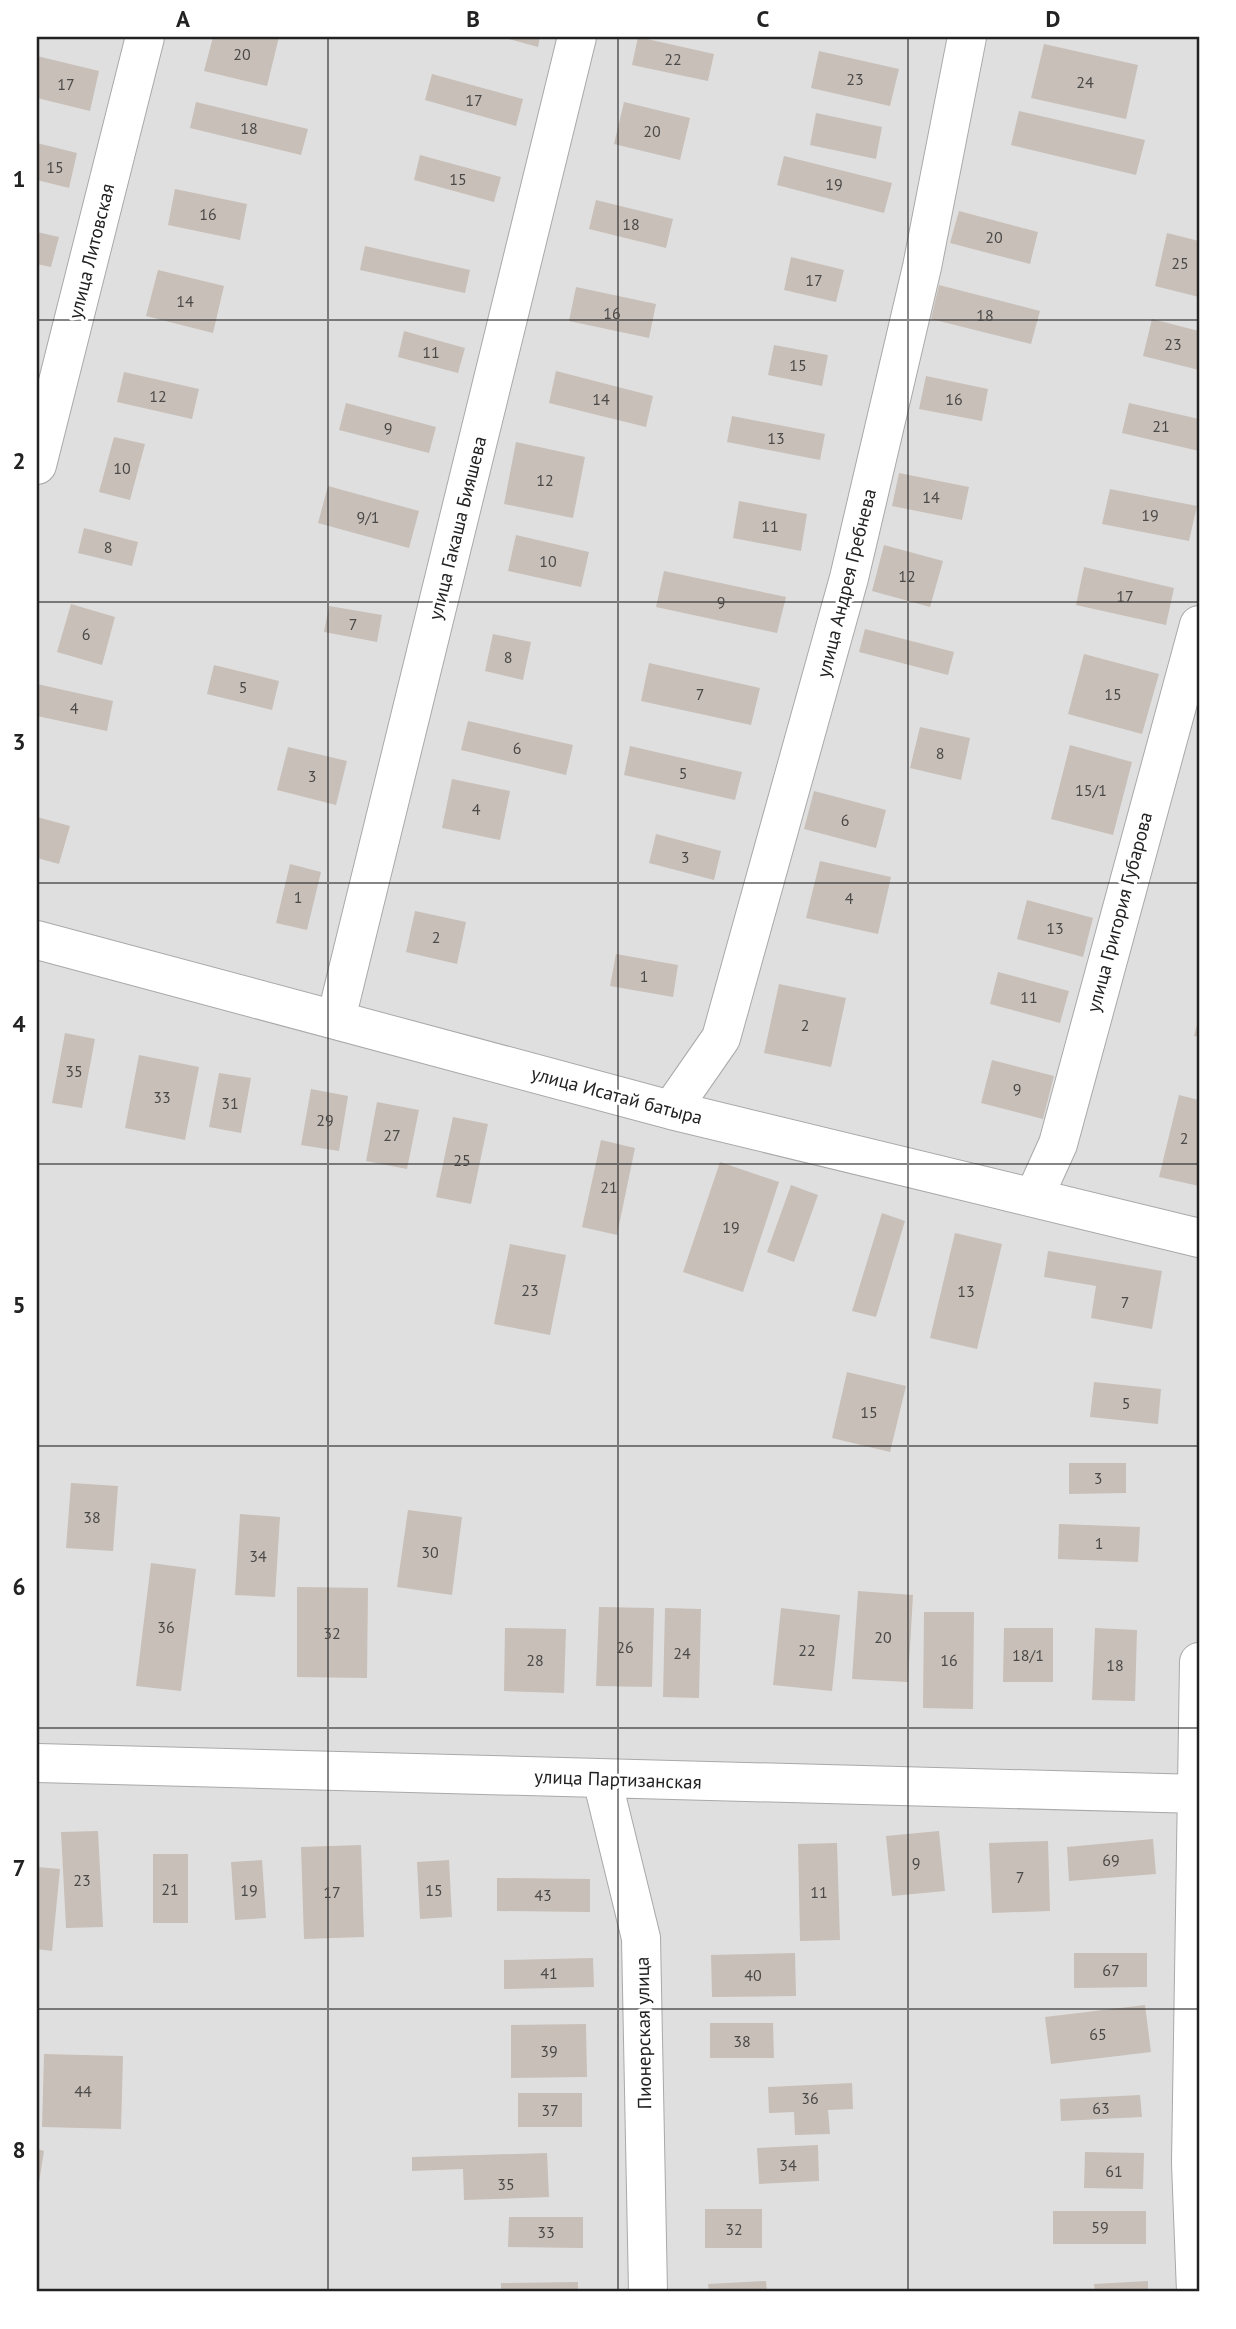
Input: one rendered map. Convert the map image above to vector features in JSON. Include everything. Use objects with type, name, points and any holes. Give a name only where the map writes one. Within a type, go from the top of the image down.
[{"type":"street","name":"улица Литовская","points":[[37,465],[145,37]]},
{"type":"street","name":"улица Гакаша Бияшева","points":[[337,1019],[577,37]]},
{"type":"street","name":"улица Андрея Гребнева","points":[[671,1110],[721,1038],[849,578],[922,267],[967,37]]},
{"type":"street","name":"улица Григория Губарова","points":[[1034,1198],[1058,1144],[1199,625]]},
{"type":"street","name":"улица Исатай батыра","points":[[37,940],[671,1110],[1199,1238]]},
{"type":"street","points":[[1196,2292],[1191,2163],[1199,1662]]},
{"type":"street","name":"улица Партизанская","points":[[37,1763],[602,1779],[1197,1802]]},
{"type":"street","name":"Пионерская улица","points":[[602,1779],[641,1938],[648,2292]]},
{"type":"shaded area","points":[[37,37],[1199,37],[1199,2292],[37,2292]]},
{"type":"building","points":[[213,37],[279,37],[267,86],[204,71]]},
{"type":"building","points":[[502,37],[540,37],[538,47]]},
{"type":"building","points":[[638,37],[714,54],[708,81],[632,65]]},
{"type":"building","points":[[1044,44],[1138,65],[1126,119],[1031,98]]},
{"type":"building","points":[[819,51],[899,69],[890,106],[811,88]]},
{"type":"building","points":[[37,56],[99,71],[90,111],[37,98]]},
{"type":"building","points":[[432,74],[523,99],[516,126],[425,100]]},
{"type":"building","points":[[196,102],[308,129],[301,155],[190,128]]},
{"type":"building","points":[[624,102],[690,118],[680,160],[614,144]]},
{"type":"building","points":[[1019,111],[1145,140],[1136,175],[1011,145]]},
{"type":"building","points":[[816,113],[882,127],[876,159],[810,145]]},
{"type":"building","points":[[37,143],[77,153],[69,188],[37,180]]},
{"type":"building","points":[[420,155],[501,177],[494,202],[414,180]]},
{"type":"building","points":[[784,156],[892,183],[884,213],[777,185]]},
{"type":"building","points":[[175,189],[247,204],[240,240],[168,225]]},
{"type":"building","points":[[596,200],[673,219],[666,248],[589,229]]},
{"type":"building","points":[[959,211],[1038,232],[1030,264],[950,243]]},
{"type":"building","points":[[37,232],[59,237],[51,267],[37,264]]},
{"type":"building","points":[[1167,233],[1199,241],[1199,297],[1155,286]]},
{"type":"building","points":[[365,246],[470,270],[465,293],[360,270]]},
{"type":"building","points":[[791,257],[844,270],[836,302],[784,290]]},
{"type":"building","points":[[158,270],[224,286],[213,333],[146,316]]},
{"type":"building","points":[[939,285],[1040,311],[1031,344],[931,319]]},
{"type":"building","points":[[576,287],[656,304],[649,338],[569,321]]},
{"type":"building","points":[[1152,319],[1199,331],[1199,370],[1143,356]]},
{"type":"building","points":[[404,331],[465,348],[458,373],[398,357]]},
{"type":"building","points":[[774,345],[828,355],[822,386],[768,375]]},
{"type":"building","points":[[556,371],[653,396],[646,427],[549,403]]},
{"type":"building","points":[[124,372],[199,389],[192,419],[117,402]]},
{"type":"building","points":[[926,376],[988,389],[982,421],[919,409]]},
{"type":"building","points":[[346,403],[436,427],[429,453],[339,430]]},
{"type":"building","points":[[1129,403],[1199,419],[1199,451],[1122,433]]},
{"type":"building","points":[[732,416],[825,434],[820,460],[727,442]]},
{"type":"building","points":[[114,437],[145,444],[130,500],[99,492]]},
{"type":"building","points":[[516,442],[585,457],[573,518],[504,504]]},
{"type":"building","points":[[899,473],[969,487],[962,520],[892,506]]},
{"type":"building","points":[[328,486],[419,511],[409,548],[318,523]]},
{"type":"building","points":[[1110,489],[1197,506],[1189,541],[1102,524]]},
{"type":"building","points":[[739,501],[807,514],[801,551],[733,538]]},
{"type":"building","points":[[84,528],[138,542],[132,566],[78,553]]},
{"type":"building","points":[[516,535],[589,552],[581,587],[508,571]]},
{"type":"building","points":[[884,545],[943,561],[930,607],[872,591]]},
{"type":"building","points":[[1084,567],[1174,588],[1166,625],[1076,605]]},
{"type":"building","points":[[664,571],[786,597],[777,633],[656,607]]},
{"type":"building","points":[[71,604],[115,617],[102,665],[57,652]]},
{"type":"building","points":[[329,606],[382,615],[377,642],[324,632]]},
{"type":"building","points":[[865,629],[954,652],[948,675],[859,652]]},
{"type":"building","points":[[493,634],[531,642],[523,680],[485,671]]},
{"type":"building","points":[[1084,654],[1159,674],[1142,734],[1068,714]]},
{"type":"building","points":[[649,663],[760,688],[751,725],[641,701]]},
{"type":"building","points":[[214,665],[279,681],[272,710],[207,694]]},
{"type":"building","points":[[37,684],[113,701],[107,731],[37,716]]},
{"type":"building","points":[[468,721],[573,745],[566,775],[461,750]]},
{"type":"building","points":[[920,727],[970,738],[961,780],[910,768]]},
{"type":"building","points":[[1070,745],[1132,762],[1113,835],[1051,819]]},
{"type":"building","points":[[630,746],[742,772],[735,800],[624,775]]},
{"type":"building","points":[[288,747],[347,761],[336,805],[277,790]]},
{"type":"building","points":[[452,779],[510,791],[500,840],[442,828]]},
{"type":"building","points":[[814,791],[886,810],[876,848],[804,829]]},
{"type":"building","points":[[37,817],[70,826],[59,864],[37,858]]},
{"type":"building","points":[[656,834],[721,851],[714,880],[649,863]]},
{"type":"building","points":[[820,861],[891,877],[878,934],[806,918]]},
{"type":"building","points":[[290,864],[321,872],[307,930],[276,923]]},
{"type":"building","points":[[1027,900],[1093,918],[1083,957],[1017,939]]},
{"type":"building","points":[[415,911],[466,922],[457,964],[406,952]]},
{"type":"building","points":[[616,954],[678,965],[673,997],[610,986]]},
{"type":"building","points":[[998,972],[1069,991],[1060,1023],[990,1004]]},
{"type":"building","points":[[779,984],[846,998],[831,1067],[764,1053]]},
{"type":"building","points":[[1199,1018],[1199,1037],[1194,1036]]},
{"type":"building","points":[[65,1033],[95,1039],[82,1108],[52,1103]]},
{"type":"building","points":[[139,1055],[199,1067],[185,1140],[125,1128]]},
{"type":"building","points":[[992,1060],[1054,1076],[1043,1119],[981,1103]]},
{"type":"building","points":[[219,1073],[251,1078],[241,1133],[209,1127]]},
{"type":"building","points":[[311,1089],[348,1096],[339,1151],[301,1145]]},
{"type":"building","points":[[1179,1095],[1199,1100],[1199,1186],[1159,1177]]},
{"type":"building","points":[[377,1102],[419,1110],[407,1169],[366,1161]]},
{"type":"building","points":[[453,1117],[488,1124],[471,1204],[436,1197]]},
{"type":"building","points":[[601,1140],[635,1148],[617,1235],[582,1227]]},
{"type":"building","points":[[720,1162],[779,1182],[743,1292],[683,1272]]},
{"type":"building","points":[[791,1185],[818,1195],[794,1262],[767,1252]]},
{"type":"building","points":[[882,1213],[905,1221],[876,1317],[852,1311]]},
{"type":"building","points":[[955,1233],[1002,1244],[977,1349],[930,1338]]},
{"type":"building","points":[[510,1244],[566,1255],[550,1335],[494,1324]]},
{"type":"building","points":[[1048,1251],[1162,1271],[1152,1329],[1091,1318],[1096,1286],[1044,1277]]},
{"type":"building","points":[[847,1372],[906,1386],[890,1452],[832,1438]]},
{"type":"building","points":[[1094,1382],[1161,1389],[1158,1424],[1090,1417]]},
{"type":"building","points":[[1069,1463],[1126,1463],[1126,1493],[1069,1494]]},
{"type":"building","points":[[71,1483],[118,1486],[113,1551],[66,1548]]},
{"type":"building","points":[[408,1510],[462,1517],[452,1595],[397,1587]]},
{"type":"building","points":[[240,1514],[280,1517],[275,1597],[235,1595]]},
{"type":"building","points":[[1059,1524],[1140,1527],[1138,1562],[1058,1559]]},
{"type":"building","points":[[151,1563],[196,1569],[181,1691],[136,1686]]},
{"type":"building","points":[[297,1587],[368,1588],[367,1678],[297,1677]]},
{"type":"building","points":[[858,1591],[913,1595],[908,1682],[852,1679]]},
{"type":"building","points":[[599,1607],[654,1608],[652,1687],[596,1686]]},
{"type":"building","points":[[665,1608],[701,1609],[699,1698],[663,1697]]},
{"type":"building","points":[[781,1608],[840,1615],[832,1691],[773,1685]]},
{"type":"building","points":[[924,1612],[974,1612],[973,1709],[923,1708]]},
{"type":"building","points":[[505,1628],[566,1629],[564,1693],[504,1691]]},
{"type":"building","points":[[1004,1628],[1053,1628],[1053,1682],[1003,1682]]},
{"type":"building","points":[[1095,1628],[1137,1630],[1135,1701],[1092,1700]]},
{"type":"building","points":[[98,1831],[103,1927],[66,1928],[61,1832]]},
{"type":"building","points":[[939,1831],[945,1891],[892,1896],[886,1836]]},
{"type":"building","points":[[1153,1839],[1156,1874],[1069,1881],[1067,1847]]},
{"type":"building","points":[[1048,1841],[1050,1911],[992,1913],[989,1843]]},
{"type":"building","points":[[837,1843],[840,1940],[800,1941],[798,1844]]},
{"type":"building","points":[[361,1845],[364,1937],[304,1939],[301,1847]]},
{"type":"building","points":[[153,1854],[188,1854],[188,1923],[153,1923]]},
{"type":"building","points":[[262,1860],[266,1918],[235,1920],[231,1862]]},
{"type":"building","points":[[449,1860],[452,1917],[420,1919],[417,1862]]},
{"type":"building","points":[[37,1867],[60,1869],[52,1951],[37,1949]]},
{"type":"building","points":[[497,1878],[590,1879],[590,1912],[497,1911]]},
{"type":"building","points":[[795,1953],[796,1996],[712,1997],[711,1955]]},
{"type":"building","points":[[1074,1953],[1147,1953],[1147,1987],[1074,1988]]},
{"type":"building","points":[[593,1958],[594,1987],[504,1989],[504,1960]]},
{"type":"building","points":[[1145,2005],[1151,2052],[1051,2064],[1045,2017]]},
{"type":"building","points":[[710,2023],[773,2023],[774,2058],[710,2058]]},
{"type":"building","points":[[586,2024],[587,2077],[511,2078],[511,2025]]},
{"type":"building","points":[[44,2054],[123,2056],[121,2129],[42,2127]]},
{"type":"building","points":[[852,2083],[853,2109],[828,2110],[830,2134],[795,2135],[794,2112],[769,2113],[768,2087]]},
{"type":"building","points":[[518,2093],[582,2093],[582,2127],[518,2127]]},
{"type":"building","points":[[1140,2095],[1142,2117],[1061,2121],[1060,2099]]},
{"type":"building","points":[[818,2145],[819,2181],[759,2184],[757,2148]]},
{"type":"building","points":[[37,2149],[44,2151],[38,2189],[37,2189]]},
{"type":"building","points":[[1085,2152],[1144,2153],[1143,2189],[1084,2188]]},
{"type":"building","points":[[547,2153],[549,2197],[464,2200],[463,2169],[412,2171],[412,2157]]},
{"type":"building","points":[[705,2209],[762,2209],[762,2248],[705,2248]]},
{"type":"building","points":[[1053,2211],[1146,2211],[1146,2244],[1053,2244]]},
{"type":"building","points":[[509,2217],[583,2217],[583,2248],[508,2247]]},
{"type":"building","points":[[766,2281],[767,2292],[709,2292],[708,2284]]},
{"type":"building","points":[[1148,2281],[1148,2292],[1095,2292],[1094,2284]]},
{"type":"building","points":[[578,2282],[578,2292],[501,2292],[501,2283]]}]
